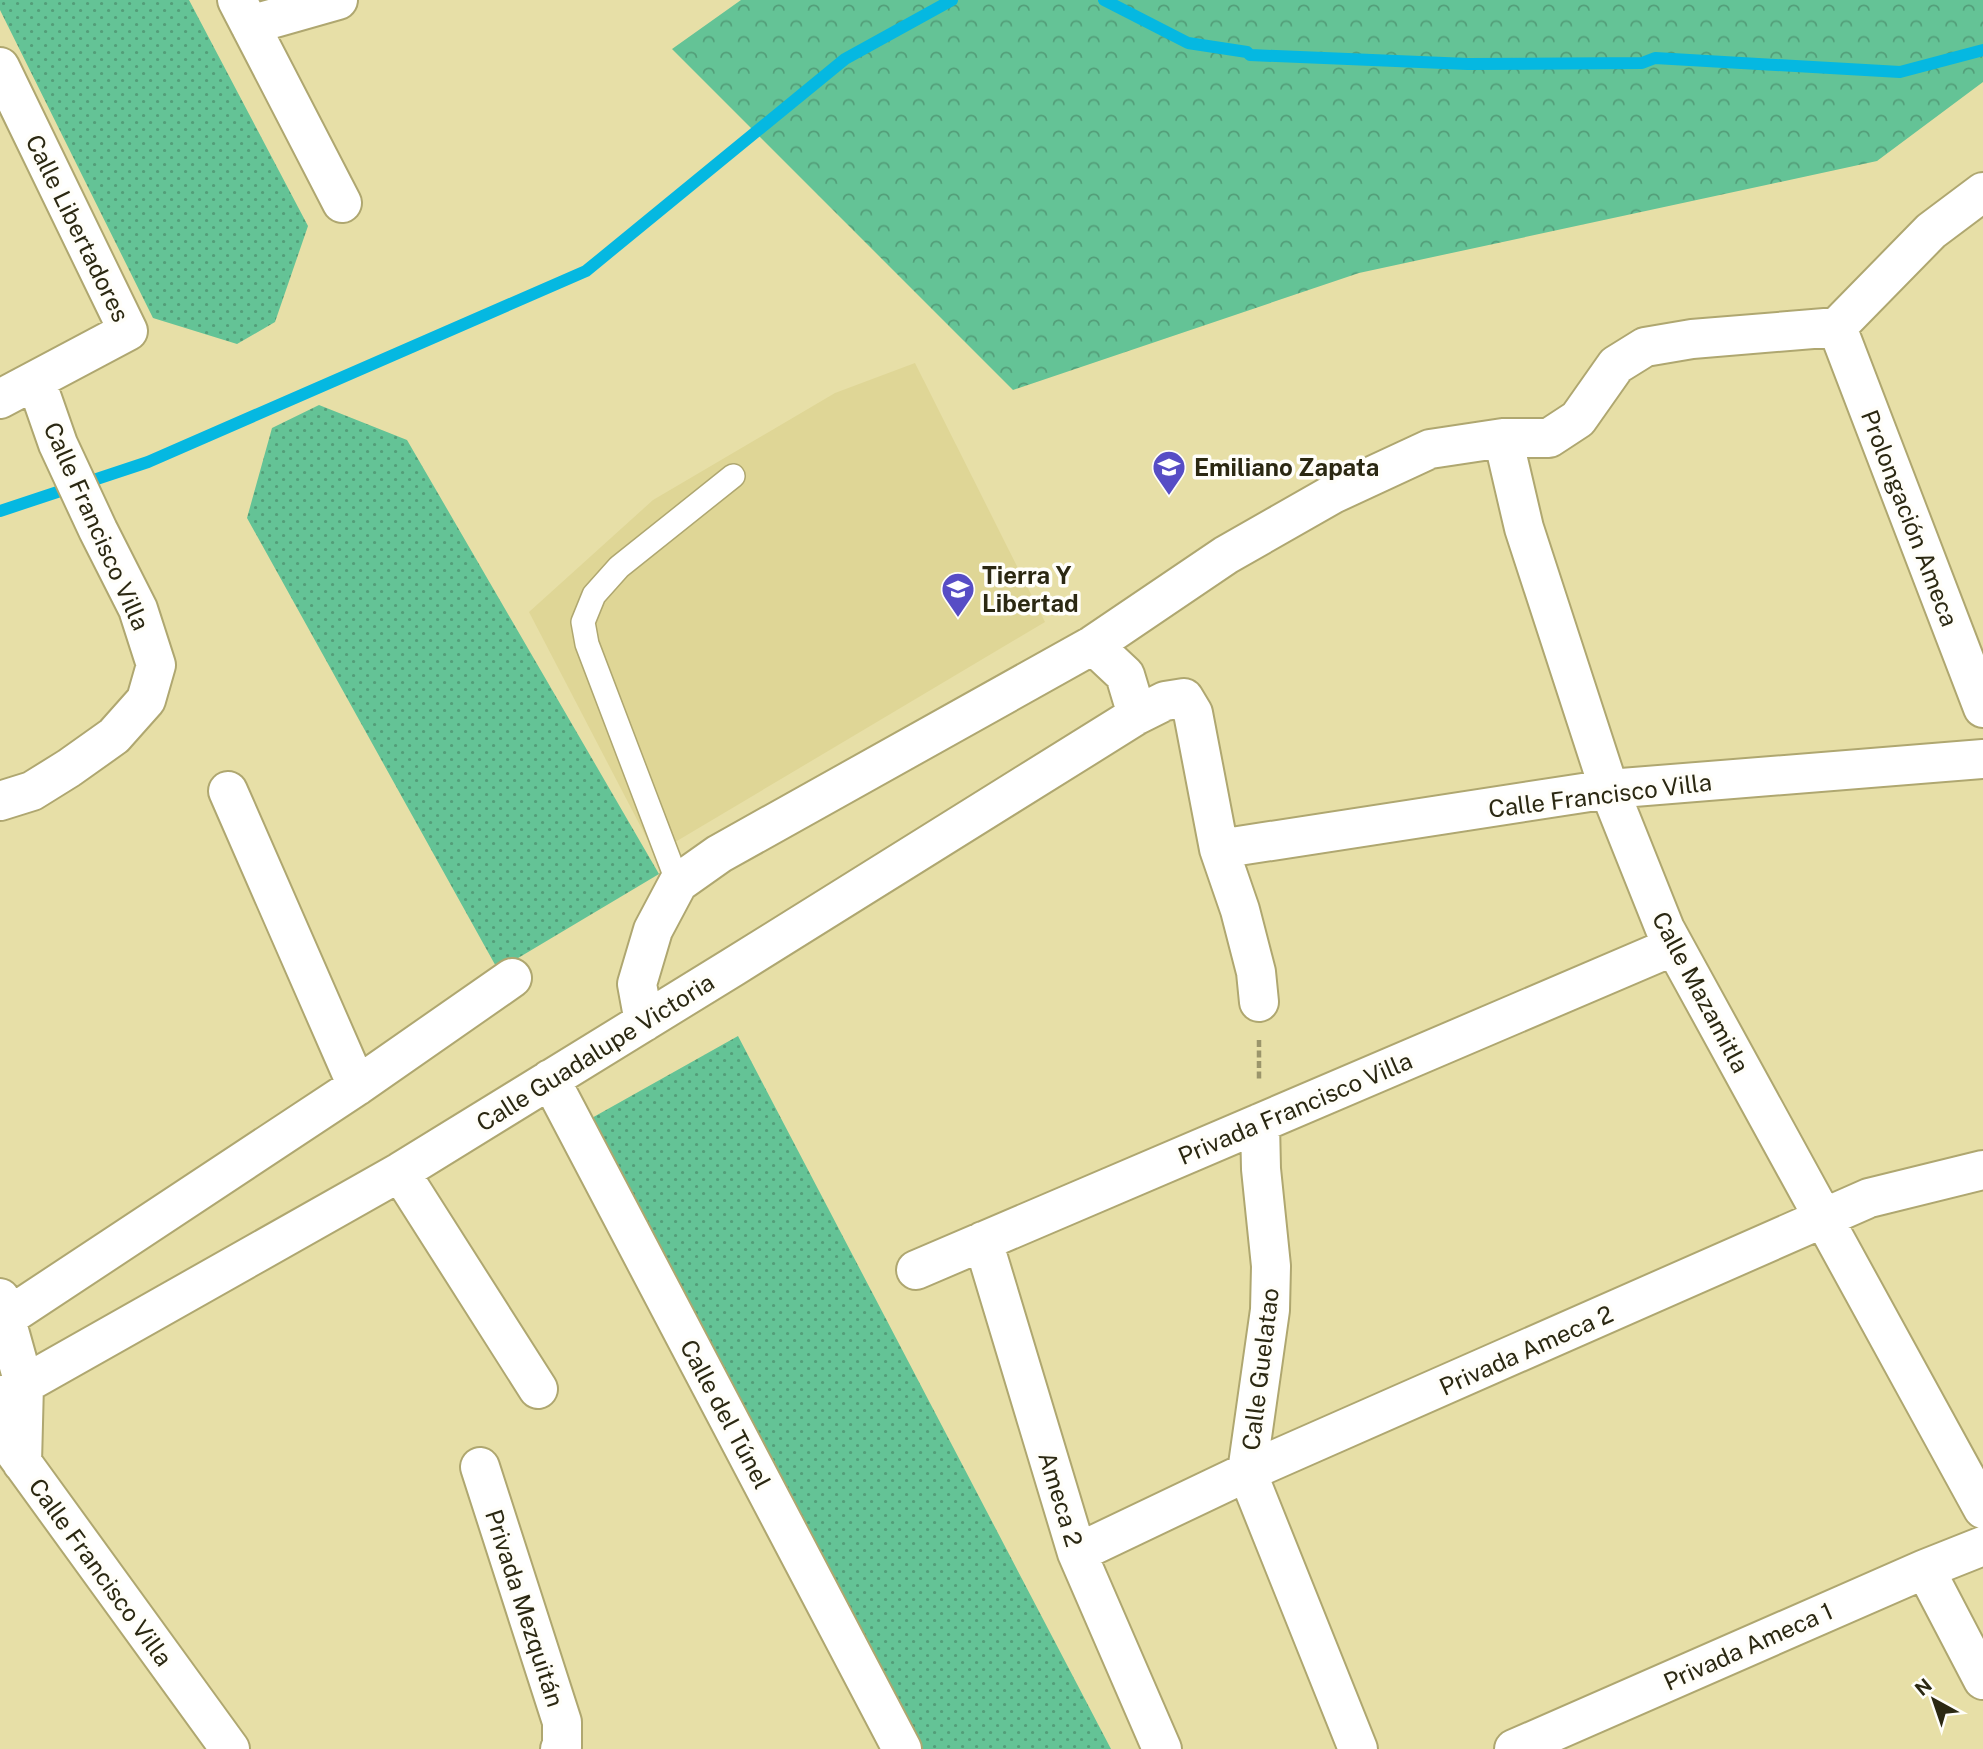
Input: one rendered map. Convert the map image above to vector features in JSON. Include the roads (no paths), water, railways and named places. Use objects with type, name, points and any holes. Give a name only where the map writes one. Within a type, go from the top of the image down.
[{"type":"street","points":[[338,0],[243,12],[342,203]]},
{"type":"street","name":"Calle Libertadores","points":[[0,68],[128,331],[36,382]]},
{"type":"street","points":[[644,1022],[637,984],[653,930],[678,883],[719,854],[1093,645],[1226,555],[1333,494],[1430,449],[1503,439],[1549,438],[1578,419],[1616,365],[1645,347],[1692,339],[1837,327],[1931,231],[1983,192]]},
{"type":"street","name":"Prolongación Ameca","points":[[1837,327],[1983,708]]},
{"type":"street","points":[[0,399],[36,382]]},
{"type":"street","name":"Calle Francisco Villa","points":[[0,800],[32,792],[114,736],[146,700],[156,665],[138,609],[58,444],[36,382]]},
{"type":"street","name":"Calle Mazamitla","points":[[1503,439],[1524,528],[1609,789],[1664,929],[1983,1509]]},
{"type":"street","points":[[1093,645],[1125,675],[1137,715]]},
{"type":"street","name":"Calle Guadalupe Victoria","points":[[12,1391],[400,1172],[1137,715],[1165,701],[1184,698],[1193,713],[1219,849]]},
{"type":"street","name":"Calle Francisco Villa","points":[[1219,849],[1609,789],[1983,759]]},
{"type":"street","points":[[228,791],[357,1086]]},
{"type":"street","points":[[1219,849],[1240,910],[1256,972],[1259,1002]]},
{"type":"street","name":"Privada Francisco Villa","points":[[916,1270],[1674,946]]},
{"type":"street","points":[[2,1313],[357,1086],[512,978]]},
{"type":"street","name":"Calle del Túnel","points":[[550,1079],[902,1749]]},
{"type":"street","name":"Calle Guelatao","points":[[1260,1123],[1261,1169],[1271,1266],[1270,1310],[1247,1472],[1358,1749]]},
{"type":"street","name":"Privada Ameca 2","points":[[1077,1553],[1247,1472],[1869,1198],[1983,1170]]},
{"type":"street","points":[[400,1172],[538,1389]]},
{"type":"street","name":"Ameca 2","points":[[983,1241],[1077,1553],[1162,1749]]},
{"type":"street","name":"Calle Francisco Villa","points":[[2,1313],[22,1463],[230,1749]]},
{"type":"street","points":[[0,1432],[22,1463]]},
{"type":"street","name":"Privada Mezquitán","points":[[480,1467],[562,1722],[560,1749]]},
{"type":"street","name":"Privada Ameca 1","points":[[1514,1749],[1983,1546]]},
{"type":"street","points":[[1925,1569],[1983,1680]]},
{"type":"lane","points":[[678,883],[587,644],[583,622],[594,595],[619,567],[733,476]]},
{"type":"waterway","points":[[0,511],[148,462],[586,271],[845,59],[952,0]]},
{"type":"waterway","points":[[1104,0],[1188,43],[1247,52],[1250,55],[1468,64],[1642,63],[1655,58],[1900,72],[1983,50]]},
{"type":"place","name":"Emiliano Zapata","points":[[1169,497]]},
{"type":"place","name":"Tierra Y Libertad","points":[[958,619]]}]
